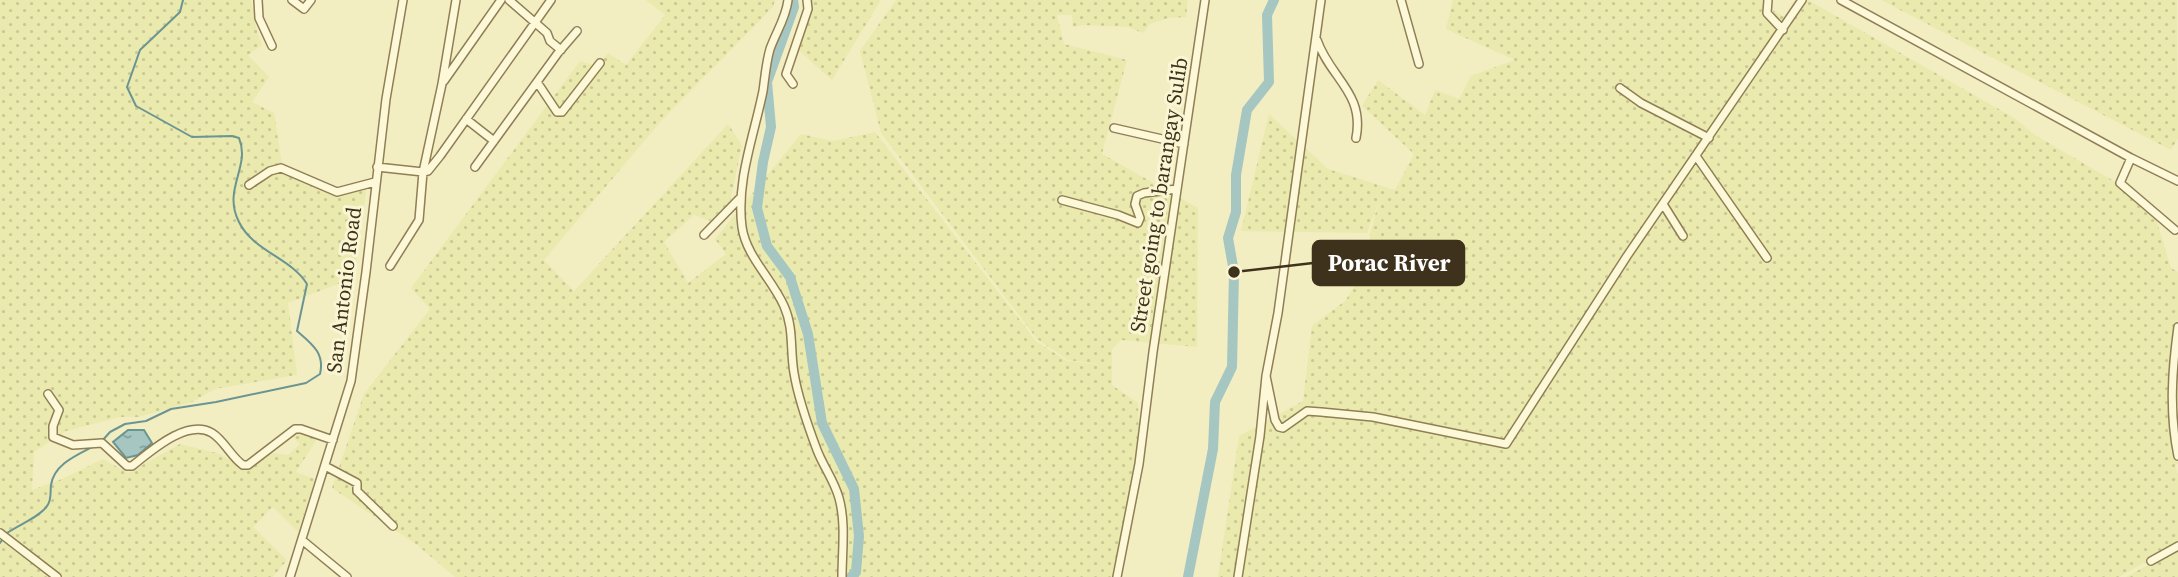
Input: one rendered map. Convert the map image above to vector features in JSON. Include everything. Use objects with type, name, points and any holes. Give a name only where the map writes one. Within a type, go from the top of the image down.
[{"type":"street","points":[[258,0],[259,18],[272,46]]},
{"type":"street","points":[[292,0],[304,9],[311,0]]},
{"type":"street","name":"San Antonio Road","points":[[291,573],[348,393],[354,365],[377,167],[394,44],[403,0]]},
{"type":"street","points":[[390,265],[419,220],[423,172],[456,0]]},
{"type":"street","points":[[442,84],[501,0]]},
{"type":"street","points":[[509,0],[536,22],[561,50]]},
{"type":"street","points":[[377,167],[428,171],[551,0]]},
{"type":"street","points":[[788,0],[786,14],[768,57],[739,199],[742,230],[748,247],[784,305],[790,323],[793,372],[817,451],[834,482],[839,498],[843,520],[842,577]]},
{"type":"street","points":[[793,84],[786,74],[808,9],[807,0]]},
{"type":"street","name":"Street going to barangay Sulib","points":[[1117,577],[1139,464],[1205,0]]},
{"type":"street","points":[[1238,577],[1321,0]]},
{"type":"street","points":[[1401,0],[1419,64]]},
{"type":"street","points":[[1768,0],[1767,13],[1783,30]]},
{"type":"street","points":[[1266,376],[1275,420],[1279,427],[1283,428],[1307,411],[1321,412],[1373,417],[1506,444],[1627,256],[1802,0]]},
{"type":"street","points":[[1841,0],[2178,181]]},
{"type":"street","points":[[475,167],[577,31]]},
{"type":"street","points":[[1315,36],[1323,58],[1349,91],[1356,105],[1359,126],[1356,138]]},
{"type":"street","points":[[537,82],[556,112],[562,112],[600,63]]},
{"type":"street","points":[[1620,88],[1641,103],[1709,138]]},
{"type":"street","points":[[466,119],[494,141]]},
{"type":"street","points":[[1114,128],[1184,144]]},
{"type":"street","points":[[1696,156],[1767,258]]},
{"type":"street","points":[[2131,158],[2120,183],[2175,230]]},
{"type":"street","points":[[249,185],[270,171],[281,168],[337,192],[375,182]]},
{"type":"street","points":[[1062,200],[1138,223],[1140,218],[1135,204],[1137,196],[1177,190]]},
{"type":"street","points":[[704,235],[739,199]]},
{"type":"street","points":[[1663,204],[1683,236]]},
{"type":"street","points":[[2178,327],[2172,404],[2178,456]]},
{"type":"street","points":[[48,394],[60,410],[53,426],[53,437],[73,444],[106,444],[127,466],[132,466],[174,435],[198,430],[214,434],[243,465],[248,465],[295,429],[333,440]]},
{"type":"street","points":[[325,466],[357,482],[357,491],[393,526]]},
{"type":"street","points":[[0,533],[57,577]]},
{"type":"street","points":[[302,540],[347,577]]},
{"type":"street","points":[[2151,561],[2178,546]]},
{"type":"street","points":[[291,573],[300,577]]},
{"type":"green space","points":[[0,0],[251,0],[262,45],[248,55],[269,77],[252,102],[274,113],[283,172],[337,195],[367,185],[354,278],[288,303],[297,375],[215,389],[192,402],[139,417],[120,417],[66,431],[34,452],[32,490],[103,459],[128,473],[180,444],[217,453],[243,467],[273,453],[288,455],[300,444],[291,435],[301,431],[317,439],[296,472],[315,479],[298,532],[273,507],[253,527],[287,560],[273,577],[0,577]]},
{"type":"green space","points":[[646,0],[775,0],[773,7],[661,121],[544,260],[574,291],[728,124],[742,145],[730,202],[710,221],[694,215],[664,242],[688,283],[726,254],[715,239],[801,134],[833,141],[875,132],[1036,341],[1067,361],[1104,365],[1068,360],[1037,339],[881,133],[860,51],[896,0],[1188,0],[1186,17],[1168,18],[1150,24],[1143,33],[1128,27],[1073,27],[1072,15],[1057,15],[1064,44],[1127,60],[1102,154],[1198,208],[1197,347],[1121,340],[1112,349],[1112,385],[1138,403],[1139,439],[1115,577],[455,577],[417,545],[332,488],[364,394],[430,309],[411,288],[580,61],[597,66],[608,53],[626,65],[665,15]]},
{"type":"green space","points":[[810,0],[881,0],[832,80],[796,48]]},
{"type":"green space","points":[[1453,0],[1771,0],[1769,8],[1785,17],[1795,0],[1808,0],[2016,119],[2035,135],[2119,184],[2153,209],[2171,268],[2178,272],[2178,319],[2170,345],[2178,347],[2178,464],[2175,465],[2178,474],[2178,544],[2119,577],[1218,577],[1239,436],[1303,401],[1312,326],[1345,301],[1368,266],[1370,233],[1380,198],[1367,233],[1241,231],[1269,114],[1328,169],[1395,190],[1414,154],[1362,106],[1378,80],[1425,115],[1435,90],[1459,99],[1471,76],[1515,60],[1446,29]]},
{"type":"green space","points":[[1881,0],[2177,0],[2178,138],[2171,150]]},
{"type":"green space","points":[[2178,548],[2178,577],[2126,577],[2168,554]]},
{"type":"water","points":[[128,430],[144,430],[152,443],[138,455],[126,458],[113,442]]},
{"type":"waterway","points":[[102,441],[110,432],[125,424],[146,421],[171,409],[306,383],[320,374],[319,355],[297,331],[307,284],[292,267],[253,240],[239,222],[234,199],[242,159],[239,138],[192,137],[136,106],[127,87],[140,50],[180,12],[183,0]]},
{"type":"waterway","points":[[793,0],[794,7],[767,82],[771,127],[757,208],[767,246],[790,277],[808,334],[822,423],[854,489],[859,536],[856,572],[851,577]]},
{"type":"waterway","points":[[1188,577],[1213,449],[1215,402],[1232,367],[1234,272],[1228,238],[1236,212],[1236,175],[1247,110],[1269,82],[1267,15],[1274,0]]},
{"type":"waterway","points":[[7,533],[44,510],[50,501],[51,485],[57,471],[67,461],[94,446]]},
{"type":"place","name":"Porac River","points":[[1234,272]]}]
